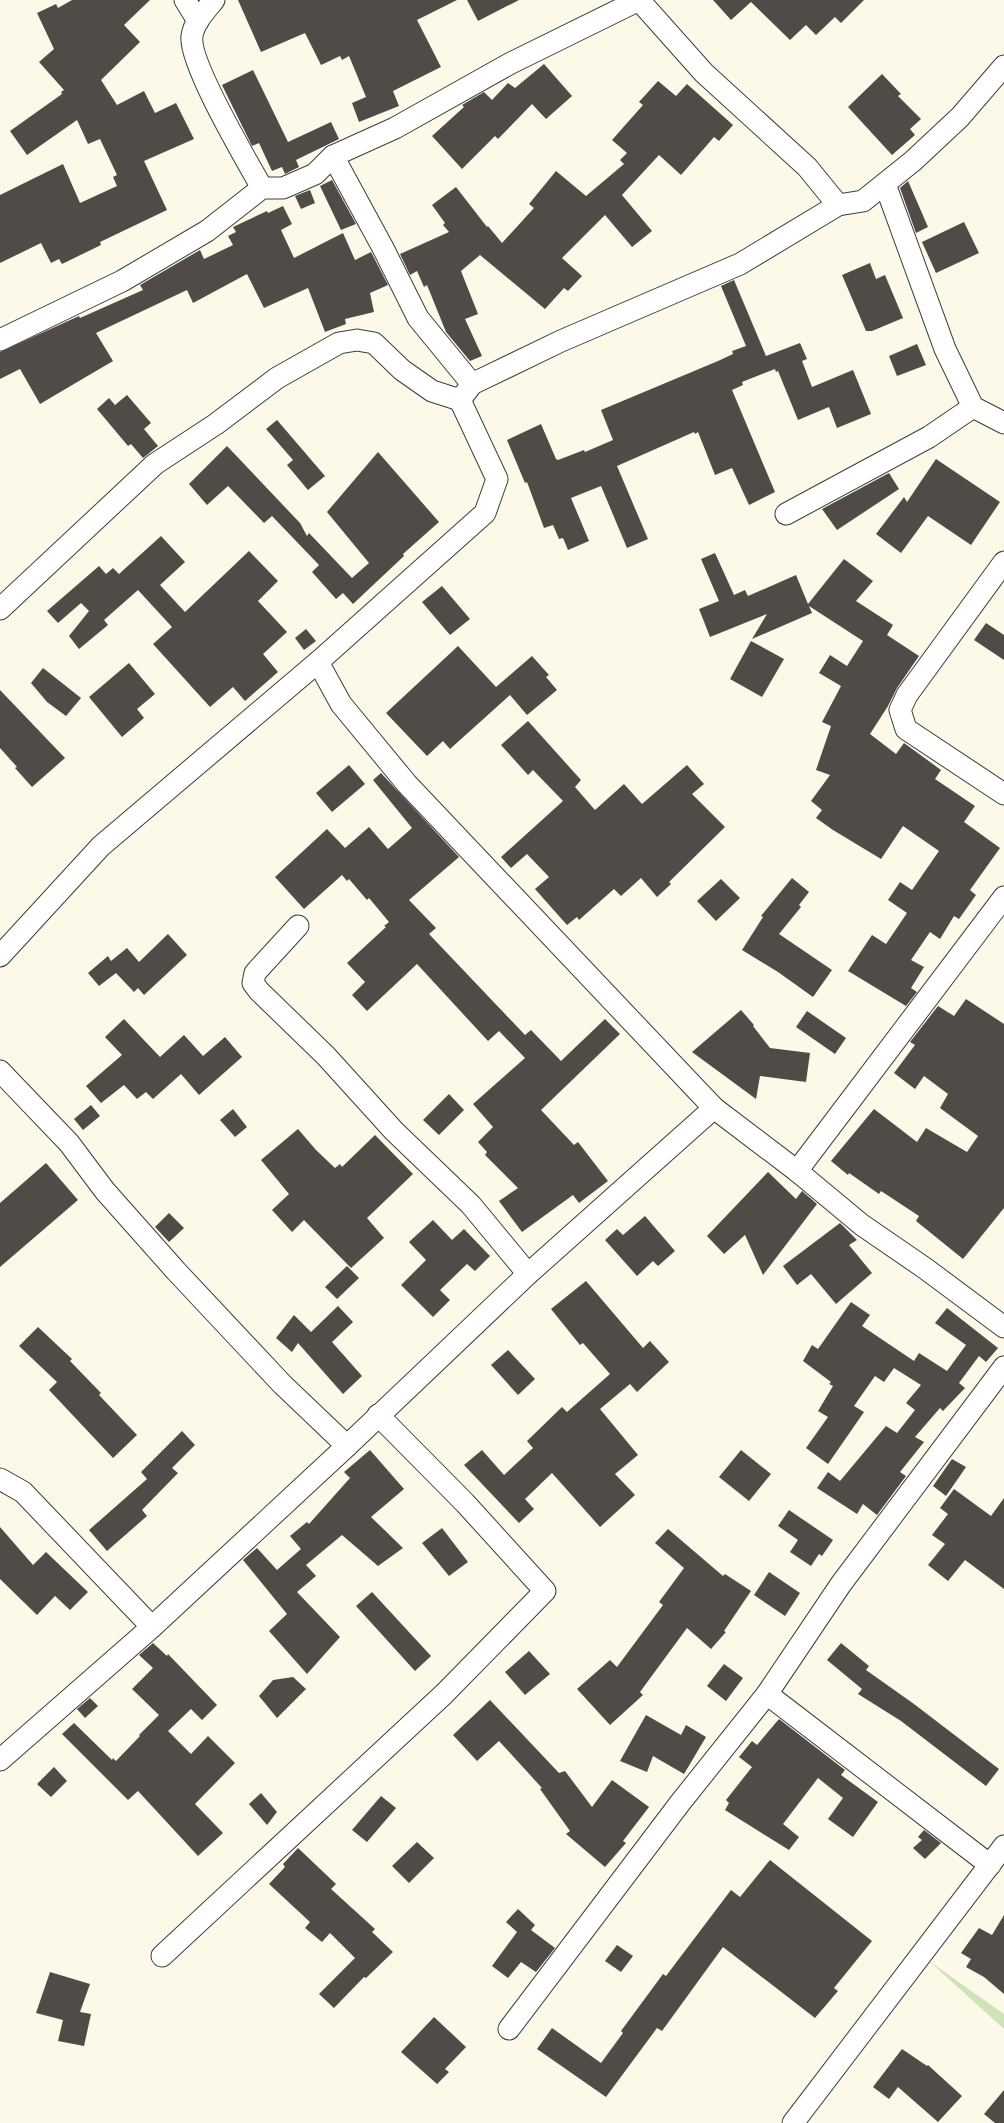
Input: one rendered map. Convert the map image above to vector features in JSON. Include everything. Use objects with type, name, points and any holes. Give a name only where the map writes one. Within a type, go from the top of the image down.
[{"type":"street","points":[[185,0],[198,21]]},
{"type":"street","points":[[214,0],[198,21],[192,36],[195,56],[217,104],[262,188]]},
{"type":"street","points":[[0,340],[122,280],[207,232],[262,188],[282,188],[315,174],[333,156],[395,128],[511,63],[639,0],[704,73],[807,167],[838,205]]},
{"type":"street","points":[[0,609],[155,464],[216,424],[277,378],[338,343],[357,340],[374,343],[402,370],[432,391],[466,392],[560,341],[740,264],[838,205],[863,201],[913,161],[960,117],[1004,66]]},
{"type":"street","points":[[0,956],[101,846],[318,662],[485,513],[497,479],[466,392],[418,318],[383,248],[333,156]]},
{"type":"street","points":[[884,184],[945,349],[972,407],[1004,423]]},
{"type":"street","points":[[786,514],[929,437],[972,407]]},
{"type":"street","points":[[1004,562],[907,695],[900,710],[906,729],[1004,794]]},
{"type":"street","points":[[318,662],[341,704],[407,784],[714,1108],[797,1171],[862,1225],[1004,1327]]},
{"type":"street","points":[[797,1171],[1004,897]]},
{"type":"street","points":[[298,926],[255,973],[253,982],[259,991],[326,1056],[394,1132],[471,1205],[528,1274]]},
{"type":"street","points":[[0,1071],[70,1143],[105,1191],[176,1271],[282,1384],[347,1446]]},
{"type":"street","points":[[0,1760],[152,1627],[347,1446],[528,1274],[714,1108]]},
{"type":"street","points":[[509,2029],[680,1803],[767,1694],[841,1584],[1004,1367]]},
{"type":"street","points":[[162,1956],[444,1694],[545,1591],[465,1503],[378,1415]]},
{"type":"street","points":[[0,1479],[23,1492],[152,1627]]},
{"type":"street","points":[[767,1694],[990,1865]]},
{"type":"street","points":[[793,2123],[1004,1846]]},
{"type":"green space","points":[[929,1961],[1004,2014],[1004,2029]]},
{"type":"building","points":[[72,0],[150,0],[124,25],[140,42],[101,80],[117,105],[144,91],[155,113],[176,103],[194,139],[144,161],[167,210],[100,242],[101,245],[62,264],[59,259],[51,263],[41,243],[0,263],[0,195],[63,164],[80,203],[117,186],[113,177],[117,175],[100,139],[88,144],[77,120],[27,155],[10,131],[62,94],[61,92],[64,90],[39,62],[54,49],[37,13],[56,4],[58,8]]},
{"type":"building","points":[[238,0],[457,0],[417,20],[441,67],[393,91],[399,106],[359,122],[352,103],[366,97],[349,56],[342,60],[340,56],[321,65],[305,33],[261,52]]},
{"type":"building","points":[[467,0],[519,0],[478,21]]},
{"type":"building","points":[[713,0],[864,0],[841,23],[835,17],[816,35],[806,25],[790,40],[751,2],[731,20]]},
{"type":"building","points":[[544,64],[572,96],[546,119],[532,104],[498,139],[495,136],[462,169],[432,136],[464,107],[462,105],[484,92],[492,100],[508,83],[515,88]]},
{"type":"building","points":[[253,70],[288,142],[331,122],[339,139],[296,160],[299,167],[285,174],[282,167],[272,171],[259,143],[252,146],[222,85]]},
{"type":"building","points":[[882,74],[901,94],[898,96],[921,119],[910,129],[915,135],[892,155],[848,107]]},
{"type":"building","points":[[658,81],[676,96],[687,84],[733,125],[719,141],[714,137],[681,175],[659,155],[622,195],[652,231],[632,247],[605,215],[562,258],[582,276],[568,291],[564,288],[545,309],[480,255],[461,271],[478,314],[465,319],[482,356],[470,361],[446,332],[427,285],[424,287],[417,271],[410,275],[400,254],[449,232],[432,205],[456,187],[502,243],[534,208],[529,204],[556,171],[586,196],[624,164],[620,160],[627,153],[612,140],[643,105],[639,102]]},
{"type":"building","points":[[332,180],[356,224],[341,230],[320,186]]},
{"type":"building","points":[[908,181],[928,227],[916,233],[900,188]]},
{"type":"building","points":[[310,190],[315,203],[301,209],[295,196]]},
{"type":"building","points":[[283,206],[292,224],[281,230],[294,258],[343,233],[355,260],[371,252],[388,285],[370,293],[374,312],[345,319],[346,324],[325,332],[308,288],[264,308],[247,274],[193,303],[187,290],[96,333],[113,361],[40,404],[20,369],[0,379],[0,352],[79,316],[80,318],[143,290],[140,285],[200,250],[204,259],[233,245],[228,236],[236,232],[233,227],[267,211],[268,213]]},
{"type":"building","points":[[964,222],[979,253],[936,273],[922,242]]},
{"type":"building","points":[[870,263],[876,279],[885,275],[903,318],[872,331],[866,331],[842,275]]},
{"type":"building","points":[[734,280],[766,356],[800,343],[807,359],[802,361],[812,387],[853,370],[871,414],[837,428],[829,407],[798,420],[778,371],[776,372],[775,369],[742,382],[743,385],[732,390],[775,492],[749,505],[732,468],[715,475],[698,432],[695,434],[694,432],[617,466],[648,539],[627,548],[601,486],[571,498],[589,541],[568,550],[563,538],[559,539],[553,525],[544,528],[527,482],[525,483],[507,440],[541,424],[558,460],[584,450],[585,452],[613,440],[601,410],[718,361],[733,354],[732,351],[746,346],[721,286]]},
{"type":"building","points":[[917,344],[926,365],[897,376],[889,356]]},
{"type":"building","points":[[127,395],[151,423],[144,429],[158,446],[143,458],[131,444],[128,446],[97,409],[109,398],[115,405]]},
{"type":"building","points":[[277,420],[325,476],[308,490],[287,465],[293,460],[266,429]]},
{"type":"building","points":[[227,446],[300,523],[307,536],[309,533],[352,578],[369,563],[327,512],[378,452],[439,522],[403,554],[404,556],[353,604],[343,593],[336,599],[312,572],[319,565],[272,516],[264,523],[228,486],[207,505],[189,484]]},
{"type":"building","points":[[936,459],[1000,502],[971,545],[928,516],[901,553],[876,534],[904,497],[907,502]]},
{"type":"building","points":[[889,473],[899,489],[837,530],[822,509]]},
{"type":"building","points":[[161,536],[185,562],[160,585],[185,612],[249,551],[278,581],[258,601],[287,632],[263,654],[278,672],[245,701],[233,687],[210,707],[153,644],[172,627],[138,590],[104,620],[108,625],[79,649],[69,636],[89,611],[81,603],[58,623],[47,611],[99,566],[106,574],[113,568],[119,574]]},
{"type":"building","points":[[715,553],[734,595],[745,590],[748,596],[796,575],[808,604],[844,559],[873,581],[856,601],[893,625],[887,635],[919,656],[897,688],[870,734],[896,754],[904,743],[941,770],[935,779],[975,806],[964,822],[1000,848],[970,890],[976,895],[959,919],[954,916],[940,939],[930,932],[911,960],[924,967],[911,988],[917,992],[906,1006],[848,971],[872,935],[886,944],[907,913],[888,900],[900,882],[912,890],[939,851],[903,826],[881,859],[816,818],[822,810],[811,801],[830,775],[816,770],[831,726],[822,722],[841,686],[819,673],[830,655],[847,666],[863,641],[809,606],[812,613],[752,639],[767,614],[710,637],[699,609],[719,601],[701,559]]},
{"type":"building","points":[[442,586],[470,619],[450,635],[422,602]]},
{"type":"building","points":[[986,623],[1004,635],[1004,660],[974,640]]},
{"type":"building","points":[[306,629],[316,641],[304,650],[295,638]]},
{"type":"building","points":[[751,641],[784,659],[762,697],[730,679]]},
{"type":"building","points":[[458,646],[496,687],[532,656],[549,675],[546,677],[557,690],[527,715],[510,695],[450,749],[443,741],[427,756],[386,713]]},
{"type":"building","points":[[129,663],[155,694],[137,709],[144,718],[122,737],[89,697]]},
{"type":"building","points":[[43,668],[81,698],[66,716],[47,702],[31,683]]},
{"type":"building","points":[[0,690],[65,758],[32,787],[0,748]]},
{"type":"building","points":[[528,721],[581,780],[575,787],[595,810],[624,784],[642,804],[687,765],[704,784],[692,794],[725,827],[669,882],[671,884],[657,897],[641,878],[621,896],[614,889],[579,920],[577,917],[567,925],[535,889],[549,877],[527,854],[511,868],[501,857],[563,801],[533,770],[528,775],[501,745]]},
{"type":"building","points":[[349,765],[365,784],[332,812],[316,793]]},
{"type":"building","points":[[381,773],[459,857],[409,900],[436,928],[429,934],[525,1035],[531,1030],[561,1061],[605,1019],[620,1034],[541,1110],[574,1145],[578,1142],[608,1181],[579,1203],[573,1195],[522,1232],[499,1201],[518,1188],[485,1155],[487,1152],[478,1142],[493,1127],[473,1104],[525,1058],[499,1031],[488,1041],[417,964],[367,1011],[352,995],[365,982],[347,963],[389,922],[369,898],[367,900],[349,879],[347,881],[342,875],[304,909],[275,877],[327,829],[345,848],[369,827],[388,849],[412,828],[373,780]]},
{"type":"building","points":[[792,878],[809,892],[799,905],[801,907],[779,934],[832,970],[813,997],[778,972],[742,950],[763,917],[761,916]]},
{"type":"building","points":[[721,879],[740,898],[716,921],[697,901]]},
{"type":"building","points":[[168,934],[187,955],[144,995],[138,988],[134,992],[116,973],[99,986],[88,973],[108,956],[111,961],[127,948],[139,962]]},
{"type":"building","points":[[966,999],[1004,1024],[1004,1208],[963,1259],[916,1221],[919,1216],[881,1191],[879,1194],[849,1173],[848,1175],[831,1161],[874,1109],[917,1142],[926,1128],[967,1152],[978,1136],[940,1108],[948,1094],[924,1076],[915,1089],[894,1073],[915,1045],[910,1042],[938,1006],[954,1016]]},
{"type":"building","points":[[741,1010],[770,1048],[810,1053],[806,1082],[760,1076],[756,1099],[692,1052]]},
{"type":"building","points":[[807,1011],[846,1038],[835,1054],[796,1027]]},
{"type":"building","points":[[124,1019],[160,1057],[184,1035],[203,1056],[225,1037],[242,1057],[199,1095],[181,1074],[153,1099],[146,1092],[137,1099],[124,1085],[101,1103],[86,1086],[122,1055],[105,1037]]},
{"type":"building","points":[[449,1094],[464,1110],[439,1135],[423,1120]]},
{"type":"building","points":[[91,1105],[100,1116],[83,1130],[74,1119]]},
{"type":"building","points":[[233,1109],[247,1127],[235,1137],[220,1120]]},
{"type":"building","points":[[298,1129],[335,1168],[340,1164],[342,1167],[375,1135],[413,1174],[367,1218],[384,1238],[351,1268],[304,1220],[292,1232],[272,1210],[289,1194],[261,1160]]},
{"type":"building","points":[[46,1163],[78,1200],[0,1267],[0,1203]]},
{"type":"building","points":[[768,1172],[796,1199],[802,1191],[817,1204],[763,1275],[745,1235],[724,1254],[707,1236]]},
{"type":"building","points":[[169,1213],[184,1228],[169,1242],[155,1227]]},
{"type":"building","points":[[645,1216],[675,1251],[658,1266],[653,1261],[637,1276],[605,1240],[617,1229],[623,1235]]},
{"type":"building","points":[[433,1220],[452,1240],[464,1229],[490,1256],[475,1271],[467,1264],[440,1290],[450,1300],[433,1317],[401,1285],[426,1260],[409,1242]]},
{"type":"building","points":[[840,1223],[857,1240],[849,1245],[872,1273],[836,1304],[811,1274],[797,1285],[783,1266]]},
{"type":"building","points":[[347,1266],[359,1278],[337,1299],[325,1287]]},
{"type":"building","points":[[586,1281],[643,1348],[650,1341],[669,1362],[637,1392],[630,1384],[600,1409],[638,1455],[615,1474],[635,1495],[600,1527],[552,1473],[525,1499],[534,1509],[519,1523],[464,1465],[482,1450],[504,1475],[533,1448],[527,1441],[562,1407],[567,1412],[610,1374],[583,1343],[580,1345],[551,1309]]},
{"type":"building","points":[[851,1302],[870,1315],[862,1326],[914,1361],[919,1353],[947,1371],[966,1345],[935,1323],[947,1308],[998,1348],[986,1362],[979,1356],[959,1383],[965,1388],[943,1411],[940,1408],[915,1437],[924,1442],[900,1472],[906,1476],[877,1515],[863,1504],[857,1514],[817,1488],[828,1472],[840,1481],[886,1426],[897,1433],[915,1410],[906,1403],[921,1385],[894,1368],[884,1382],[875,1376],[854,1406],[864,1412],[828,1464],[806,1448],[828,1417],[818,1411],[833,1386],[829,1384],[831,1382],[803,1361],[812,1345],[818,1349]]},
{"type":"building","points":[[338,1306],[353,1322],[332,1342],[362,1376],[343,1394],[298,1343],[292,1352],[276,1338],[294,1315],[311,1332]]},
{"type":"building","points":[[38,1327],[72,1359],[70,1361],[101,1393],[99,1395],[137,1435],[113,1458],[49,1390],[57,1382],[19,1346]]},
{"type":"building","points":[[508,1350],[535,1379],[518,1395],[491,1365]]},
{"type":"building","points":[[182,1431],[195,1445],[172,1468],[178,1473],[142,1510],[147,1516],[107,1551],[89,1530],[147,1479],[141,1472]]},
{"type":"building","points":[[370,1450],[404,1489],[371,1517],[403,1548],[378,1566],[342,1535],[306,1565],[316,1576],[297,1592],[340,1637],[307,1674],[269,1631],[287,1614],[243,1560],[257,1548],[277,1570],[301,1549],[290,1536],[307,1522],[309,1524],[350,1478],[344,1472]]},
{"type":"building","points":[[741,1450],[771,1474],[749,1501],[719,1477]]},
{"type":"building","points":[[952,1459],[966,1467],[946,1496],[933,1486]]},
{"type":"building","points":[[954,1489],[991,1516],[1004,1498],[1004,1589],[965,1560],[948,1581],[928,1565],[945,1544],[932,1535],[948,1514],[940,1508]]},
{"type":"building","points":[[789,1510],[833,1540],[822,1556],[819,1554],[811,1566],[790,1552],[798,1540],[778,1526]]},
{"type":"building","points":[[0,1527],[33,1565],[46,1552],[88,1592],[70,1610],[55,1596],[37,1615],[0,1579]]},
{"type":"building","points":[[442,1528],[468,1562],[449,1576],[422,1543]]},
{"type":"building","points":[[668,1529],[723,1576],[725,1574],[751,1591],[724,1631],[726,1632],[711,1649],[687,1628],[640,1692],[643,1695],[610,1725],[577,1689],[610,1660],[617,1667],[663,1605],[659,1602],[684,1568],[655,1543]]},
{"type":"building","points":[[769,1572],[800,1593],[785,1616],[754,1595]]},
{"type":"building","points":[[372,1592],[431,1656],[415,1671],[356,1606]]},
{"type":"building","points":[[153,1643],[167,1656],[168,1654],[217,1705],[202,1720],[191,1709],[168,1731],[191,1754],[208,1736],[235,1763],[195,1804],[223,1833],[198,1856],[138,1791],[128,1800],[62,1734],[74,1723],[112,1760],[113,1758],[116,1761],[159,1715],[132,1689],[153,1668],[139,1655]]},
{"type":"building","points":[[841,1643],[869,1666],[866,1670],[999,1769],[986,1786],[901,1721],[858,1694],[862,1689],[827,1660]]},
{"type":"building","points":[[529,1651],[550,1674],[525,1695],[505,1672]]},
{"type":"building","points":[[724,1664],[743,1678],[726,1701],[707,1686]]},
{"type":"building","points":[[293,1677],[306,1689],[277,1718],[259,1696],[273,1680]]},
{"type":"building","points":[[90,1698],[98,1706],[85,1718],[77,1709]]},
{"type":"building","points":[[490,1700],[559,1773],[565,1771],[592,1807],[612,1780],[649,1807],[623,1841],[626,1843],[605,1867],[566,1834],[570,1831],[540,1789],[542,1788],[499,1741],[477,1761],[453,1735]]},
{"type":"building","points":[[646,1715],[681,1735],[686,1725],[706,1737],[684,1774],[653,1756],[647,1772],[620,1761]]},
{"type":"building","points":[[779,1719],[845,1770],[841,1775],[878,1802],[853,1837],[828,1819],[843,1798],[818,1778],[783,1824],[799,1837],[789,1850],[725,1810],[729,1803],[726,1800],[752,1767],[739,1757],[752,1741],[757,1745]]},
{"type":"building","points":[[54,1767],[67,1781],[51,1797],[37,1784]]},
{"type":"building","points":[[261,1793],[277,1812],[267,1825],[249,1804]]},
{"type":"building","points":[[381,1796],[396,1808],[367,1842],[352,1830]]},
{"type":"building","points":[[924,1830],[941,1843],[925,1859],[913,1848],[922,1840],[918,1837]]},
{"type":"building","points":[[417,1842],[434,1858],[409,1883],[392,1866]]},
{"type":"building","points":[[298,1848],[336,1884],[331,1889],[375,1929],[372,1932],[393,1952],[366,1978],[364,1977],[334,2008],[319,1994],[355,1958],[330,1933],[322,1942],[305,1928],[310,1922],[269,1884],[285,1867],[283,1864]]},
{"type":"building","points":[[770,1860],[872,1941],[834,1988],[838,1991],[815,2018],[723,1947],[662,2031],[657,2028],[606,2097],[537,2049],[552,2028],[601,2063],[623,2033],[621,2031],[663,1974],[666,1976],[731,1890],[740,1897]]},
{"type":"building","points":[[518,1909],[535,1925],[531,1930],[555,1948],[536,1972],[521,1962],[508,1978],[492,1966],[517,1932],[506,1922]]},
{"type":"building","points":[[1004,1915],[1004,1994],[984,1977],[966,1967],[971,1959],[961,1953],[979,1928],[992,1935]]},
{"type":"building","points":[[617,1945],[633,1956],[621,1972],[605,1961]]},
{"type":"building","points":[[50,1972],[90,1984],[80,2012],[91,2014],[84,2046],[58,2041],[63,2020],[36,2013]]},
{"type":"building","points":[[434,2017],[466,2047],[445,2069],[449,2072],[437,2084],[401,2052]]},
{"type":"building","points":[[902,2049],[928,2065],[962,2096],[938,2122],[898,2087],[889,2099],[873,2087]]},
{"type":"building","points":[[1004,2090],[1004,2123],[995,2123],[984,2114]]}]
